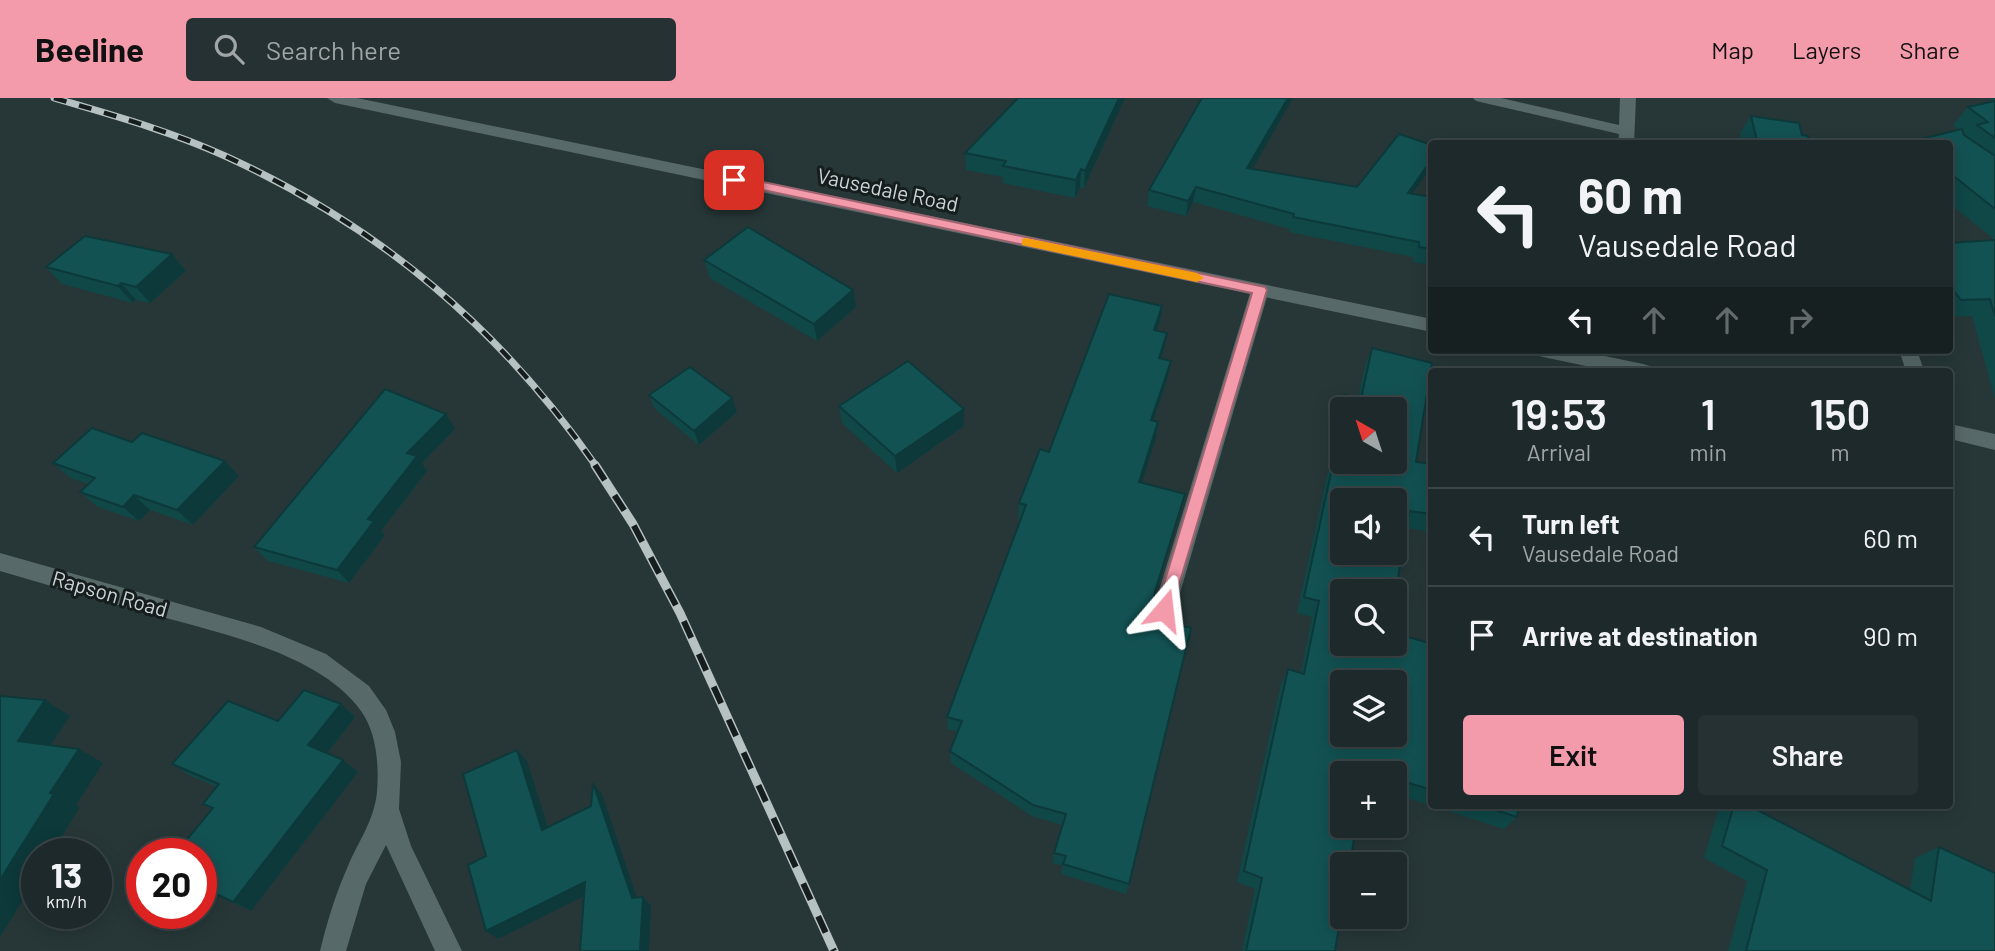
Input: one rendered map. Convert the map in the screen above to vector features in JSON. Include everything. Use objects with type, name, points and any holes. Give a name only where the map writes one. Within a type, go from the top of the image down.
[{"type":"street","name":"Vausedale Road","points":[[335,98],[1428,325]]},
{"type":"street","points":[[1481,98],[1625,137],[1628,98]]},
{"type":"street","points":[[1164,610],[1260,290]]},
{"type":"street","points":[[1562,354],[1629,368]]},
{"type":"street","points":[[1953,433],[1995,442]]},
{"type":"street","name":"Rapson Road","points":[[0,562],[221,624],[311,659],[345,678],[375,711],[384,731],[390,776],[387,810]]},
{"type":"street","points":[[333,951],[340,921],[356,878],[387,810]]},
{"type":"street","points":[[387,810],[400,850],[449,951]]},
{"type":"building","points":[[1018,98],[1119,98],[1085,171],[1081,169],[1076,180],[1003,166],[1006,161],[965,153]]},
{"type":"building","points":[[1202,98],[1288,98],[1247,168],[1357,187],[1399,134],[1428,144],[1428,165],[1408,193],[1428,196],[1428,248],[1419,247],[1419,242],[1293,217],[1294,214],[1196,187],[1188,201],[1149,190]]},
{"type":"building","points":[[1995,101],[1995,138],[1977,125],[1988,122],[1968,107]]},
{"type":"building","points":[[1751,116],[1799,123],[1802,135],[1808,136],[1808,140],[1757,140]]},
{"type":"building","points":[[1962,129],[1964,135],[1995,156],[1995,209],[1953,175],[1953,140],[1921,139]]},
{"type":"building","points":[[748,227],[853,290],[814,324],[704,260]]},
{"type":"building","points":[[85,236],[172,254],[136,287],[121,283],[118,286],[46,267]]},
{"type":"building","points":[[1995,240],[1995,316],[1990,299],[1961,300],[1953,290],[1953,243]]},
{"type":"building","points":[[1109,294],[1162,306],[1154,330],[1167,333],[1159,358],[1171,361],[1151,420],[1158,422],[1139,482],[1185,494],[1154,595],[1156,602],[1152,618],[1191,628],[1129,884],[1063,864],[1066,856],[1054,853],[1066,814],[1033,805],[950,751],[962,721],[947,717],[1026,505],[1019,503],[1040,449],[1049,452]]},
{"type":"building","points":[[1372,348],[1432,363],[1431,368],[1428,368],[1428,388],[1416,462],[1428,464],[1428,513],[1409,511],[1407,523],[1407,488],[1330,488],[1330,565],[1400,565],[1398,579],[1330,579],[1330,656],[1407,656],[1407,637],[1428,643],[1428,789],[1407,783],[1407,761],[1330,761],[1330,838],[1354,838],[1352,852],[1330,852],[1330,929],[1339,929],[1335,951],[1246,951],[1262,878],[1244,871],[1288,669],[1304,674],[1319,601],[1304,597],[1331,474],[1407,474],[1407,397],[1361,397]]},
{"type":"building","points":[[908,361],[964,409],[895,456],[839,406]]},
{"type":"building","points":[[690,367],[732,398],[694,431],[649,395]]},
{"type":"building","points":[[385,389],[446,414],[407,453],[417,456],[368,519],[374,521],[337,570],[254,547]]},
{"type":"building","points":[[92,428],[132,442],[142,433],[225,461],[177,510],[134,495],[123,507],[80,492],[95,478],[53,463]]},
{"type":"building","points":[[304,690],[341,704],[308,745],[343,760],[233,902],[217,894],[217,838],[188,838],[213,808],[203,804],[219,784],[172,764],[228,701],[278,721]]},
{"type":"building","points":[[0,696],[45,700],[18,741],[79,749],[50,793],[54,794],[26,838],[21,838],[21,847],[0,880]]},
{"type":"building","points":[[517,750],[542,830],[591,806],[593,783],[632,898],[643,897],[640,951],[580,951],[585,882],[486,931],[468,865],[486,856],[463,774]]},
{"type":"building","points":[[1492,809],[1518,809],[1517,817]]},
{"type":"building","points":[[1733,809],[1756,809],[1931,901],[1939,847],[1995,873],[1995,951],[1746,951],[1767,870],[1722,846]]},
{"type":"railway","points":[[54,98],[162,131],[225,156],[281,184],[385,248],[477,326],[519,369],[559,416],[596,466]]},
{"type":"railway","points":[[595,465],[633,524],[680,613],[834,951]]},
{"type":"slow traffic","points":[[1026,242],[1197,278]]},
{"type":"route","points":[[734,180],[1260,290],[1164,610]]}]
